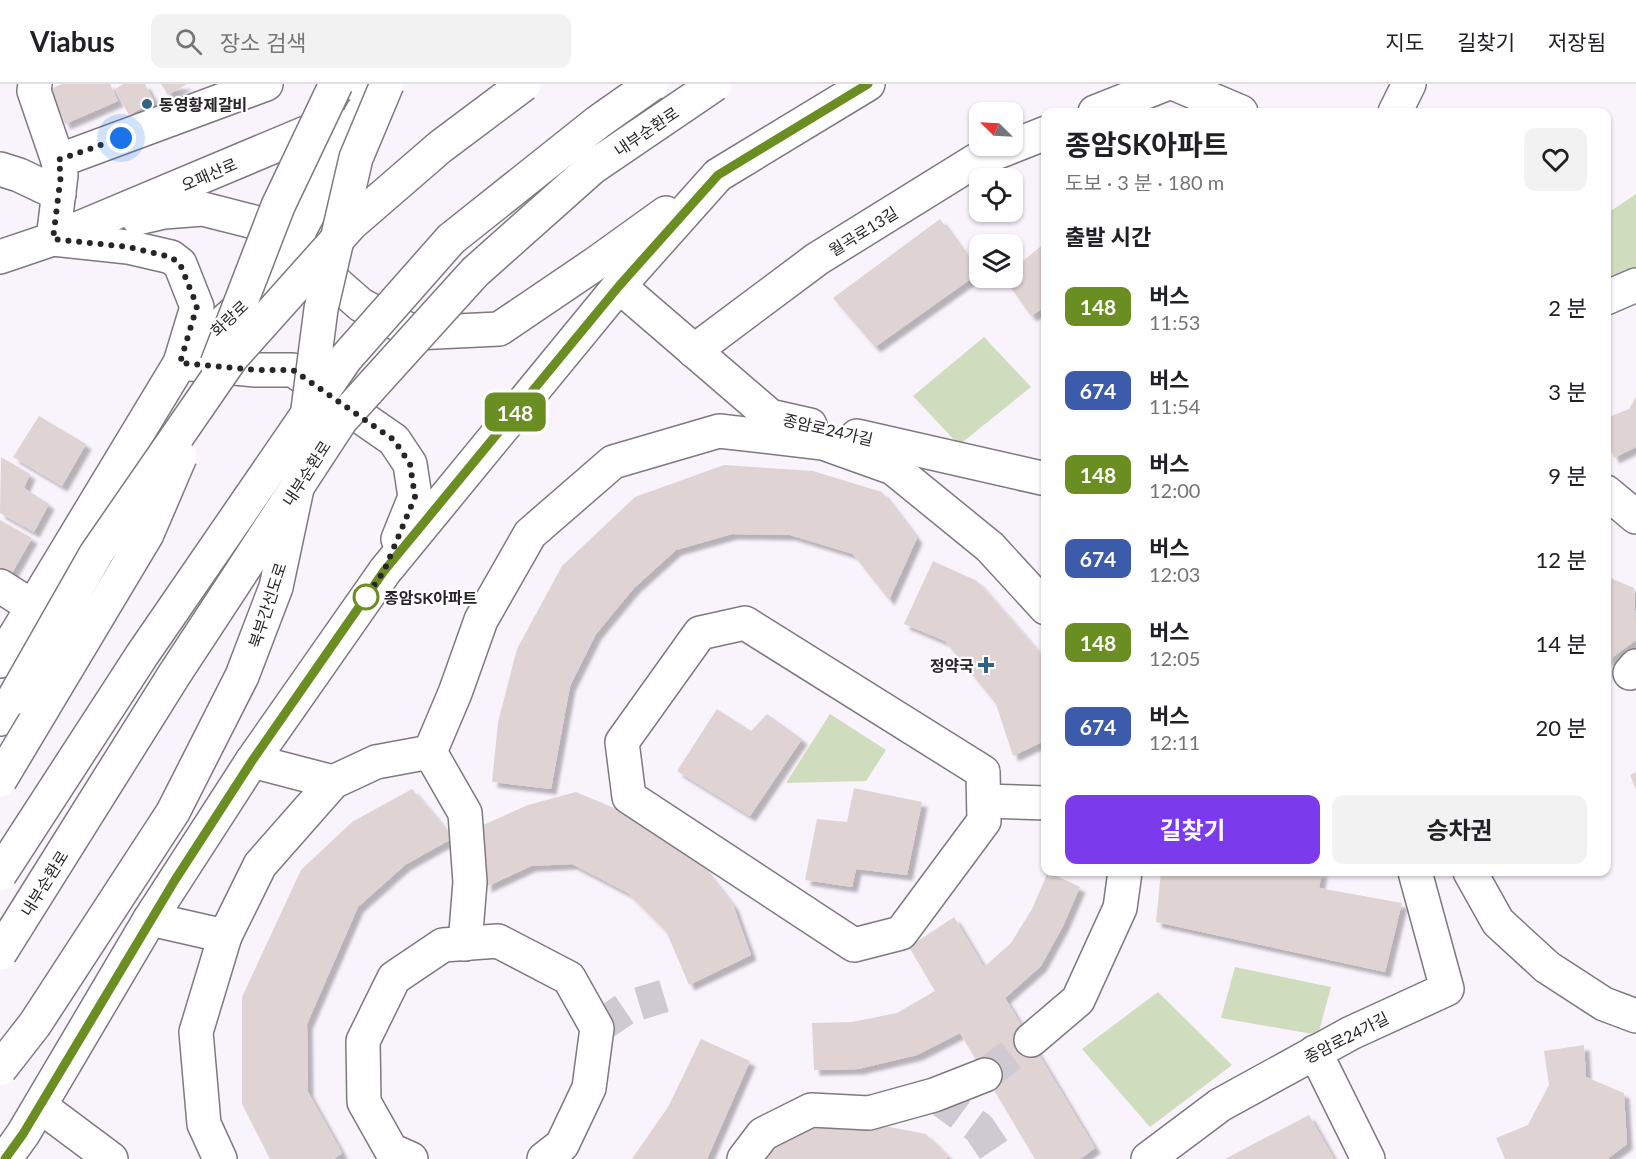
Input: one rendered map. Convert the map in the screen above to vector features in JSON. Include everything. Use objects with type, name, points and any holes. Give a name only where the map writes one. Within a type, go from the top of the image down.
[{"type":"main road","points":[[35,84],[34,91],[61,174],[53,239],[128,247],[171,257],[180,264],[197,306],[180,363],[256,370],[293,370],[394,440],[410,464],[415,497],[384,571]]},
{"type":"main road","points":[[58,160],[266,84]]},
{"type":"main road","points":[[0,780],[147,534],[205,396],[278,206],[336,84]]},
{"type":"main road","points":[[7,709],[96,554],[232,357],[351,224],[440,147],[524,84]]},
{"type":"main road","name":"내부순환로","points":[[0,874],[142,655],[346,358],[452,239],[580,136],[652,84]]},
{"type":"main road","name":"내부순환로","points":[[0,953],[174,675],[341,420],[475,272],[593,167],[715,84]]},
{"type":"main road","points":[[307,245],[328,276],[362,305],[415,333],[499,329],[595,264],[718,175],[868,84]]},
{"type":"main road","points":[[1105,108],[1166,84]]},
{"type":"main road","points":[[1175,84],[1232,108]]},
{"type":"main road","points":[[1397,108],[1409,84]]},
{"type":"main road","name":"오패산로","points":[[53,239],[378,90]]},
{"type":"main road","name":"화랑로","points":[[0,662],[180,363],[307,245],[378,90]]},
{"type":"main road","name":"북부간선도로","points":[[0,1069],[35,1024],[173,812],[242,676],[276,587],[299,479],[321,309],[356,158],[378,90]]},
{"type":"main road","name":"월곡로13길","points":[[694,351],[818,259],[975,161],[1040,140]]},
{"type":"main road","points":[[0,169],[19,175],[59,194]]},
{"type":"main road","points":[[9,1144],[39,1106],[150,919],[252,761],[384,571],[619,286],[718,175]]},
{"type":"main road","name":"오패산로","points":[[0,257],[53,239],[164,212],[203,209],[307,245]]},
{"type":"main road","points":[[1611,296],[1636,285]]},
{"type":"main road","name":"종암로24가길","points":[[619,286],[770,416],[1041,478]]},
{"type":"main road","points":[[430,752],[455,693],[481,620],[530,534],[613,462],[720,431],[823,443],[893,468],[990,547],[1041,603]]},
{"type":"main road","points":[[1611,496],[1636,517]]},
{"type":"main road","points":[[0,586],[33,607]]},
{"type":"main road","points":[[745,624],[983,772],[984,801],[984,820],[900,933],[854,945],[629,797],[622,742],[700,633],[745,624]]},
{"type":"main road","points":[[220,1159],[204,1124],[196,1032],[225,936],[260,865],[333,782],[376,762],[430,752]]},
{"type":"main road","points":[[430,752],[465,813],[470,882],[465,944]]},
{"type":"main road","points":[[252,761],[333,782]]},
{"type":"main road","points":[[984,801],[1041,803]]},
{"type":"main road","points":[[1031,1040],[1078,1000],[1120,908],[1124,876]]},
{"type":"main road","name":"종암로24가길","points":[[1148,1159],[1220,1105],[1351,1033],[1447,989],[1416,876]]},
{"type":"main road","points":[[1472,876],[1498,922],[1548,967],[1604,1004],[1636,1016]]},
{"type":"main road","points":[[150,919],[225,936]]},
{"type":"main road","points":[[411,1159],[391,1150],[364,1102],[363,1041],[394,978],[443,945],[498,941],[568,978],[597,1028],[589,1088],[562,1145],[544,1159]]},
{"type":"main road","points":[[1315,1052],[1368,1159]]},
{"type":"main road","points":[[744,1159],[763,1134],[811,1110],[869,1113],[934,1095],[984,1075]]},
{"type":"main road","points":[[39,1106],[111,1159]]},
{"type":"green space","points":[[1636,194],[1636,267],[1611,277],[1611,211]]},
{"type":"green space","points":[[984,337],[1031,387],[959,445],[913,396]]},
{"type":"green space","points":[[830,714],[886,750],[866,781],[786,783]]},
{"type":"green space","points":[[1235,967],[1331,987],[1318,1035],[1221,1018]]},
{"type":"green space","points":[[1158,992],[1232,1065],[1150,1127],[1082,1049]]},
{"type":"building","points":[[62,84],[110,84],[118,101],[65,124],[51,89]]},
{"type":"building","points":[[123,84],[145,84],[154,101],[129,115],[115,89]]},
{"type":"building","points":[[161,84],[187,84],[168,95]]},
{"type":"building","points":[[940,219],[969,259],[969,280],[875,347],[833,298]]},
{"type":"building","points":[[1041,246],[1041,309],[1031,316],[1011,288],[1023,288],[1023,261]]},
{"type":"building","points":[[1636,397],[1636,447],[1614,458],[1611,451],[1611,416],[1629,409]]},
{"type":"building","points":[[39,416],[86,444],[62,486],[13,457]]},
{"type":"building","points":[[1,457],[30,474],[24,488],[49,504],[34,532],[0,513]]},
{"type":"building","points":[[724,465],[813,471],[882,492],[917,538],[889,600],[853,554],[790,535],[732,534],[676,550],[634,588],[596,634],[570,686],[551,789],[492,782],[498,722],[517,649],[562,566],[635,497]]},
{"type":"building","points":[[0,520],[32,538],[8,580],[0,575]]},
{"type":"building","points":[[933,561],[977,581],[1041,654],[1041,742],[1013,756],[996,704],[945,641],[904,624]]},
{"type":"building","points":[[1611,578],[1634,588],[1636,640],[1611,658]]},
{"type":"building","points":[[717,709],[751,731],[767,714],[802,739],[750,816],[677,771]]},
{"type":"building","points":[[1636,772],[1636,790],[1630,775]]},
{"type":"building","points":[[854,788],[922,802],[907,875],[856,869],[852,887],[805,880],[817,819],[847,822]]},
{"type":"building","points":[[412,789],[453,838],[405,865],[358,907],[307,1024],[308,1092],[342,1153],[334,1159],[270,1159],[242,1104],[242,997],[301,870],[352,822]]},
{"type":"building","points":[[576,792],[633,816],[693,854],[733,905],[751,955],[689,985],[666,931],[628,893],[572,864],[531,866],[486,887],[481,826],[528,805]]},
{"type":"building","points":[[1046,876],[1057,876],[1080,887],[1063,926],[1041,966],[1005,998],[1095,1148],[1080,1159],[1035,1159],[960,1033],[917,1055],[858,1069],[814,1070],[812,1023],[852,1022],[897,1013],[935,991],[909,947],[954,917],[984,967],[1011,943],[1032,909]]},
{"type":"building","points":[[1161,876],[1321,876],[1319,888],[1402,903],[1385,972],[1156,922]]},
{"type":"building","points":[[701,1039],[750,1061],[707,1159],[632,1159],[668,1107]]},
{"type":"building","points":[[1584,1045],[1586,1077],[1624,1093],[1627,1144],[1607,1159],[1505,1159],[1496,1138],[1528,1125],[1549,1085],[1544,1051]]},
{"type":"building","points":[[1309,1115],[1334,1159],[1225,1159]]},
{"type":"building","points":[[812,1123],[879,1125],[926,1134],[948,1156],[946,1159],[763,1159],[781,1136]]},
{"type":"tunnel","points":[[597,1028],[628,1007],[664,996]]},
{"type":"tunnel","points":[[985,1075],[1031,1040]]},
{"type":"tunnel","points":[[934,1095],[979,1128],[1000,1159]]},
{"type":"bus line","name":"148","points":[[5,1159],[23,1134],[150,919],[252,761],[384,571],[619,286],[718,175],[868,84]]},
{"type":"place","name":"동영황제갈비","points":[[147,104]]},
{"type":"place","name":"종암SK아파트","points":[[366,597]]},
{"type":"place","name":"정약국","points":[[986,665]]},
{"type":"route","points":[[121,138],[58,160],[61,174],[53,239],[128,247],[171,257],[180,264],[197,306],[180,363],[256,370],[293,370],[394,440],[410,464],[415,497],[384,571],[366,597]]}]
